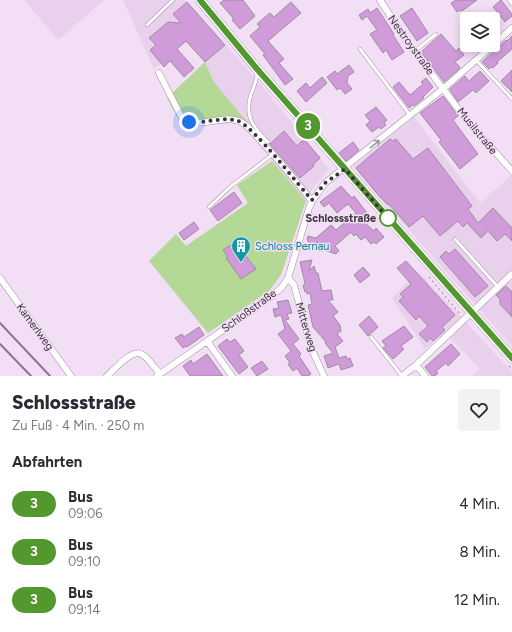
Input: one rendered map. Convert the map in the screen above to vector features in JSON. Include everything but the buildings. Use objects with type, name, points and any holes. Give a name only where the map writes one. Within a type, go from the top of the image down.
[{"type":"main road","points":[[200,0],[257,69],[512,358]]},
{"type":"street","name":"Nestroystraße","points":[[380,0],[415,51],[444,88]]},
{"type":"street","name":"Schloßstraße","points":[[500,39],[512,28]]},
{"type":"street","name":"Schloßstraße","points":[[107,376],[131,354],[138,352],[143,354],[159,375],[272,296],[282,287],[288,278],[312,200],[325,183],[345,169],[444,88],[485,52]]},
{"type":"street","points":[[159,73],[182,118],[189,122],[197,123],[231,120],[239,121],[248,127],[273,154],[312,200]]},
{"type":"street","name":"Musilstraße","points":[[444,88],[466,119],[496,155],[512,171]]},
{"type":"street","points":[[402,376],[416,366],[512,274]]},
{"type":"street","name":"Kamerlweg","points":[[0,278],[71,376]]},
{"type":"street","name":"Mitterweg","points":[[288,278],[294,285],[312,350],[324,376]]},
{"type":"street","points":[[207,341],[232,376]]},
{"type":"street","points":[[416,366],[425,376]]},
{"type":"lane","points":[[147,25],[173,0]]},
{"type":"lane","points":[[415,51],[436,34]]},
{"type":"lane","points":[[360,49],[410,115]]},
{"type":"lane","points":[[476,60],[512,99]]},
{"type":"lane","points":[[257,69],[257,78],[248,103],[248,112],[252,124],[268,142]]},
{"type":"lane","points":[[209,207],[230,187],[273,154]]},
{"type":"lane","points":[[455,239],[498,287]]},
{"type":"lane","points":[[371,337],[402,376]]},
{"type":"shaded area","points":[[24,0],[104,0],[58,40]]},
{"type":"shaded area","points":[[123,0],[186,0],[263,87],[329,169],[310,192],[306,201],[245,128],[214,82],[205,62],[187,42],[154,69]]},
{"type":"shaded area","points":[[414,117],[480,203],[512,175],[512,346],[353,167]]},
{"type":"shaded area","points":[[418,271],[512,372],[512,376],[472,376],[480,369],[445,333],[425,349],[392,298]]},
{"type":"green space","points":[[205,62],[214,82],[247,122],[245,128],[238,124],[231,123],[188,126],[179,120],[167,98]]},
{"type":"green space","points":[[272,161],[306,201],[281,275],[269,291],[208,333],[149,261],[176,234],[186,246],[248,203],[237,185]]},
{"type":"railway","points":[[0,323],[50,376]]},
{"type":"railway","points":[[0,344],[31,376]]},
{"type":"bus line","name":"3","points":[[200,0],[257,69],[512,358]]},
{"type":"place","name":"Schlossstraße","points":[[388,218]]},
{"type":"place","name":"Schloss Pernau","points":[[241,263]]},
{"type":"route","points":[[189,122],[197,123],[223,120],[239,121],[248,127],[273,154],[312,200],[325,183],[338,172],[345,169],[388,218]]}]
